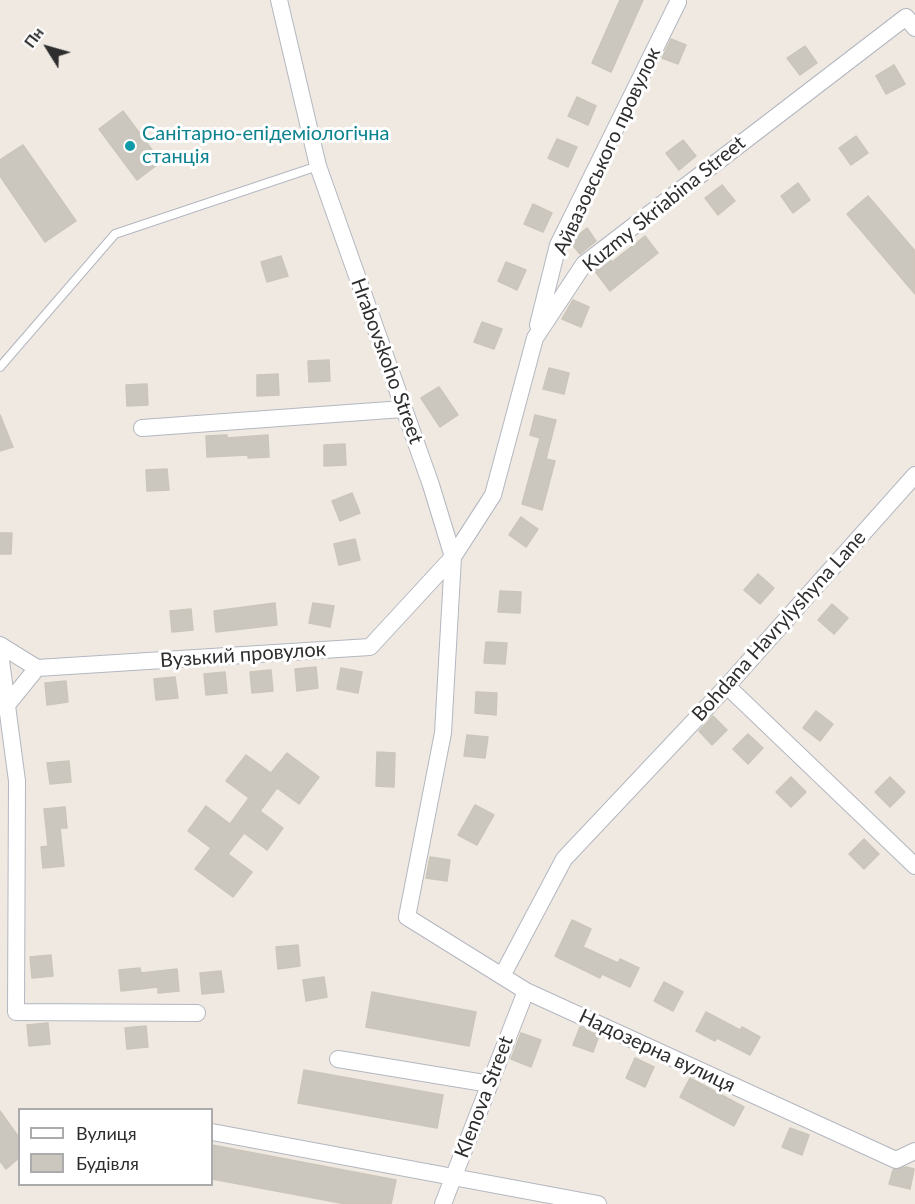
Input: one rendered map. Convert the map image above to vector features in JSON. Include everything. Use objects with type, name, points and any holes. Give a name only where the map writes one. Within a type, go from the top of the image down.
[{"type":"street","name":"Hrabovskoho Street","points":[[279,0],[318,166],[431,485],[453,557]]},
{"type":"street","name":"Айвазовського провулок","points":[[535,338],[558,245],[678,2]]},
{"type":"street","name":"Kuzmy Skriabina Street","points":[[407,917],[443,733],[453,557],[493,495],[535,338],[584,264],[906,17],[915,28]]},
{"type":"street","points":[[142,428],[403,409]]},
{"type":"street","name":"Bohdana Havrylyshyna Lane","points":[[502,976],[564,859],[727,686],[915,475]]},
{"type":"street","name":"Вузький провулок","points":[[37,668],[369,647],[453,557]]},
{"type":"street","points":[[0,645],[37,668],[7,705]]},
{"type":"street","points":[[0,653],[17,781],[16,1011],[197,1013]]},
{"type":"street","points":[[727,686],[915,866]]},
{"type":"street","points":[[0,784],[17,781]]},
{"type":"street","name":"Надозерна вулиця","points":[[407,917],[526,991],[896,1160],[915,1151]]},
{"type":"street","name":"Klenova Street","points":[[443,1204],[526,991]]},
{"type":"street","points":[[338,1059],[490,1084]]},
{"type":"street","points":[[213,1132],[598,1204]]},
{"type":"lane","points":[[0,367],[115,234],[318,166]]},
{"type":"building","points":[[620,0],[643,0],[611,72],[592,63]]},
{"type":"building","points":[[671,39],[686,45],[678,64],[662,58]]},
{"type":"building","points":[[805,46],[817,63],[800,75],[787,58]]},
{"type":"building","points":[[894,65],[905,84],[886,94],[876,76]]},
{"type":"building","points":[[577,97],[596,106],[588,125],[568,116]]},
{"type":"building","name":"Санітарно-епідеміологічна станція","points":[[123,111],[161,162],[137,180],[99,129]]},
{"type":"building","points":[[856,136],[868,153],[851,165],[839,148]]},
{"type":"building","points":[[557,139],[577,147],[568,167],[548,158]]},
{"type":"building","points":[[683,140],[696,156],[679,170],[666,153]]},
{"type":"building","points":[[23,145],[76,221],[45,242],[0,176],[0,160]]},
{"type":"building","points":[[798,183],[810,200],[793,213],[781,196]]},
{"type":"building","points":[[722,185],[735,201],[718,215],[705,198]]},
{"type":"building","points":[[868,196],[915,251],[915,294],[847,214]]},
{"type":"building","points":[[533,204],[552,213],[543,232],[524,224]]},
{"type":"building","points":[[587,228],[596,241],[580,254],[571,243]]},
{"type":"building","points":[[645,236],[658,253],[610,291],[594,270],[609,258],[612,262]]},
{"type":"building","points":[[281,256],[288,276],[267,282],[261,262]]},
{"type":"building","points":[[506,262],[526,270],[517,290],[498,281]]},
{"type":"building","points":[[573,300],[589,307],[581,327],[562,319]]},
{"type":"building","points":[[482,322],[502,329],[494,349],[474,342]]},
{"type":"building","points":[[329,360],[330,381],[309,382],[308,361]]},
{"type":"building","points":[[549,368],[569,373],[564,394],[543,389]]},
{"type":"building","points":[[278,374],[279,395],[257,396],[257,375]]},
{"type":"building","points":[[147,384],[148,405],[127,406],[126,385]]},
{"type":"building","points":[[439,387],[458,415],[440,427],[421,398]]},
{"type":"building","points":[[0,415],[13,447],[0,451]]},
{"type":"building","points":[[535,415],[556,420],[546,459],[555,461],[542,510],[522,504],[540,438],[530,435]]},
{"type":"building","points":[[227,435],[227,438],[268,435],[269,457],[248,458],[248,455],[207,457],[206,436]]},
{"type":"building","points":[[345,444],[346,465],[324,466],[324,445]]},
{"type":"building","points":[[167,469],[169,490],[147,491],[146,470]]},
{"type":"building","points":[[352,493],[360,513],[340,521],[332,501]]},
{"type":"building","points":[[521,517],[538,529],[526,547],[509,535]]},
{"type":"building","points":[[0,533],[12,533],[11,554],[0,554]]},
{"type":"building","points":[[355,539],[360,560],[339,565],[334,544]]},
{"type":"building","points":[[758,574],[774,588],[760,604],[744,590]]},
{"type":"building","points":[[500,591],[521,592],[520,613],[498,612]]},
{"type":"building","points":[[275,603],[277,625],[216,632],[214,611]]},
{"type":"building","points":[[313,603],[334,606],[330,627],[309,623]]},
{"type":"building","points":[[832,604],[848,618],[834,634],[818,620]]},
{"type":"building","points":[[191,609],[193,630],[172,632],[170,611]]},
{"type":"building","points":[[486,642],[507,643],[505,664],[484,663]]},
{"type":"building","points":[[316,667],[318,688],[297,691],[295,669]]},
{"type":"building","points":[[341,668],[362,672],[358,693],[337,689]]},
{"type":"building","points":[[271,670],[273,691],[252,693],[250,672]]},
{"type":"building","points":[[225,672],[227,693],[206,695],[204,674]]},
{"type":"building","points":[[175,677],[178,698],[156,700],[154,679]]},
{"type":"building","points":[[66,681],[68,702],[47,705],[45,683]]},
{"type":"building","points":[[476,692],[497,693],[496,715],[475,713]]},
{"type":"building","points":[[816,711],[833,724],[820,741],[803,728]]},
{"type":"building","points":[[713,716],[727,730],[712,745],[699,731]]},
{"type":"building","points":[[748,734],[763,748],[748,764],[733,749]]},
{"type":"building","points":[[467,735],[488,737],[485,758],[464,756]]},
{"type":"building","points":[[377,752],[395,753],[394,787],[376,786]]},
{"type":"building","points":[[287,753],[319,777],[299,804],[277,788],[260,811],[283,828],[267,850],[244,833],[228,854],[252,872],[233,897],[195,869],[211,848],[188,831],[206,806],[230,824],[249,798],[226,781],[246,755],[271,773]]},
{"type":"building","points":[[69,761],[71,782],[50,784],[47,763]]},
{"type":"building","points":[[791,777],[806,792],[791,807],[776,792]]},
{"type":"building","points":[[890,777],[905,792],[890,807],[875,792]]},
{"type":"building","points":[[475,805],[494,815],[477,845],[458,835]]},
{"type":"building","points":[[65,807],[67,828],[60,828],[64,866],[43,868],[41,847],[48,846],[44,809]]},
{"type":"building","points":[[864,839],[879,854],[864,869],[849,854]]},
{"type":"building","points":[[430,857],[450,860],[447,881],[426,878]]},
{"type":"building","points":[[572,920],[591,929],[583,947],[618,963],[620,959],[639,968],[630,987],[602,974],[600,978],[555,956]]},
{"type":"building","points":[[298,945],[300,966],[278,969],[276,947]]},
{"type":"building","points":[[51,955],[53,976],[32,978],[30,957]]},
{"type":"building","points":[[140,968],[141,973],[177,969],[179,991],[158,993],[158,987],[121,991],[119,970]]},
{"type":"building","points":[[221,971],[224,992],[202,994],[200,973]]},
{"type":"building","points":[[324,977],[327,997],[306,1001],[303,980]]},
{"type":"building","points":[[664,982],[683,992],[673,1011],[654,1001]]},
{"type":"building","points":[[372,992],[476,1012],[469,1046],[366,1027]]},
{"type":"building","points":[[706,1012],[740,1030],[742,1027],[760,1037],[750,1055],[717,1038],[715,1041],[696,1031]]},
{"type":"building","points":[[48,1023],[50,1044],[29,1046],[27,1025]]},
{"type":"building","points":[[146,1026],[148,1047],[127,1049],[125,1028]]},
{"type":"building","points":[[580,1027],[599,1036],[593,1052],[573,1045]]},
{"type":"building","points":[[521,1033],[541,1040],[531,1067],[511,1059]]},
{"type":"building","points":[[635,1058],[654,1067],[645,1087],[626,1078]]},
{"type":"building","points":[[304,1070],[443,1095],[437,1128],[298,1103]]},
{"type":"building","points":[[690,1078],[744,1107],[734,1126],[680,1097]]},
{"type":"building","points":[[0,1111],[18,1136],[18,1159],[6,1169],[0,1161]]},
{"type":"building","points":[[790,1128],[809,1135],[802,1155],[782,1147]]},
{"type":"building","points":[[213,1145],[396,1180],[391,1204],[346,1204],[213,1179]]},
{"type":"building","points":[[906,1167],[914,1169],[910,1189],[889,1184],[893,1170]]},
{"type":"place","name":"Санітарно-епідеміологічна станція","points":[[130,146]]}]
